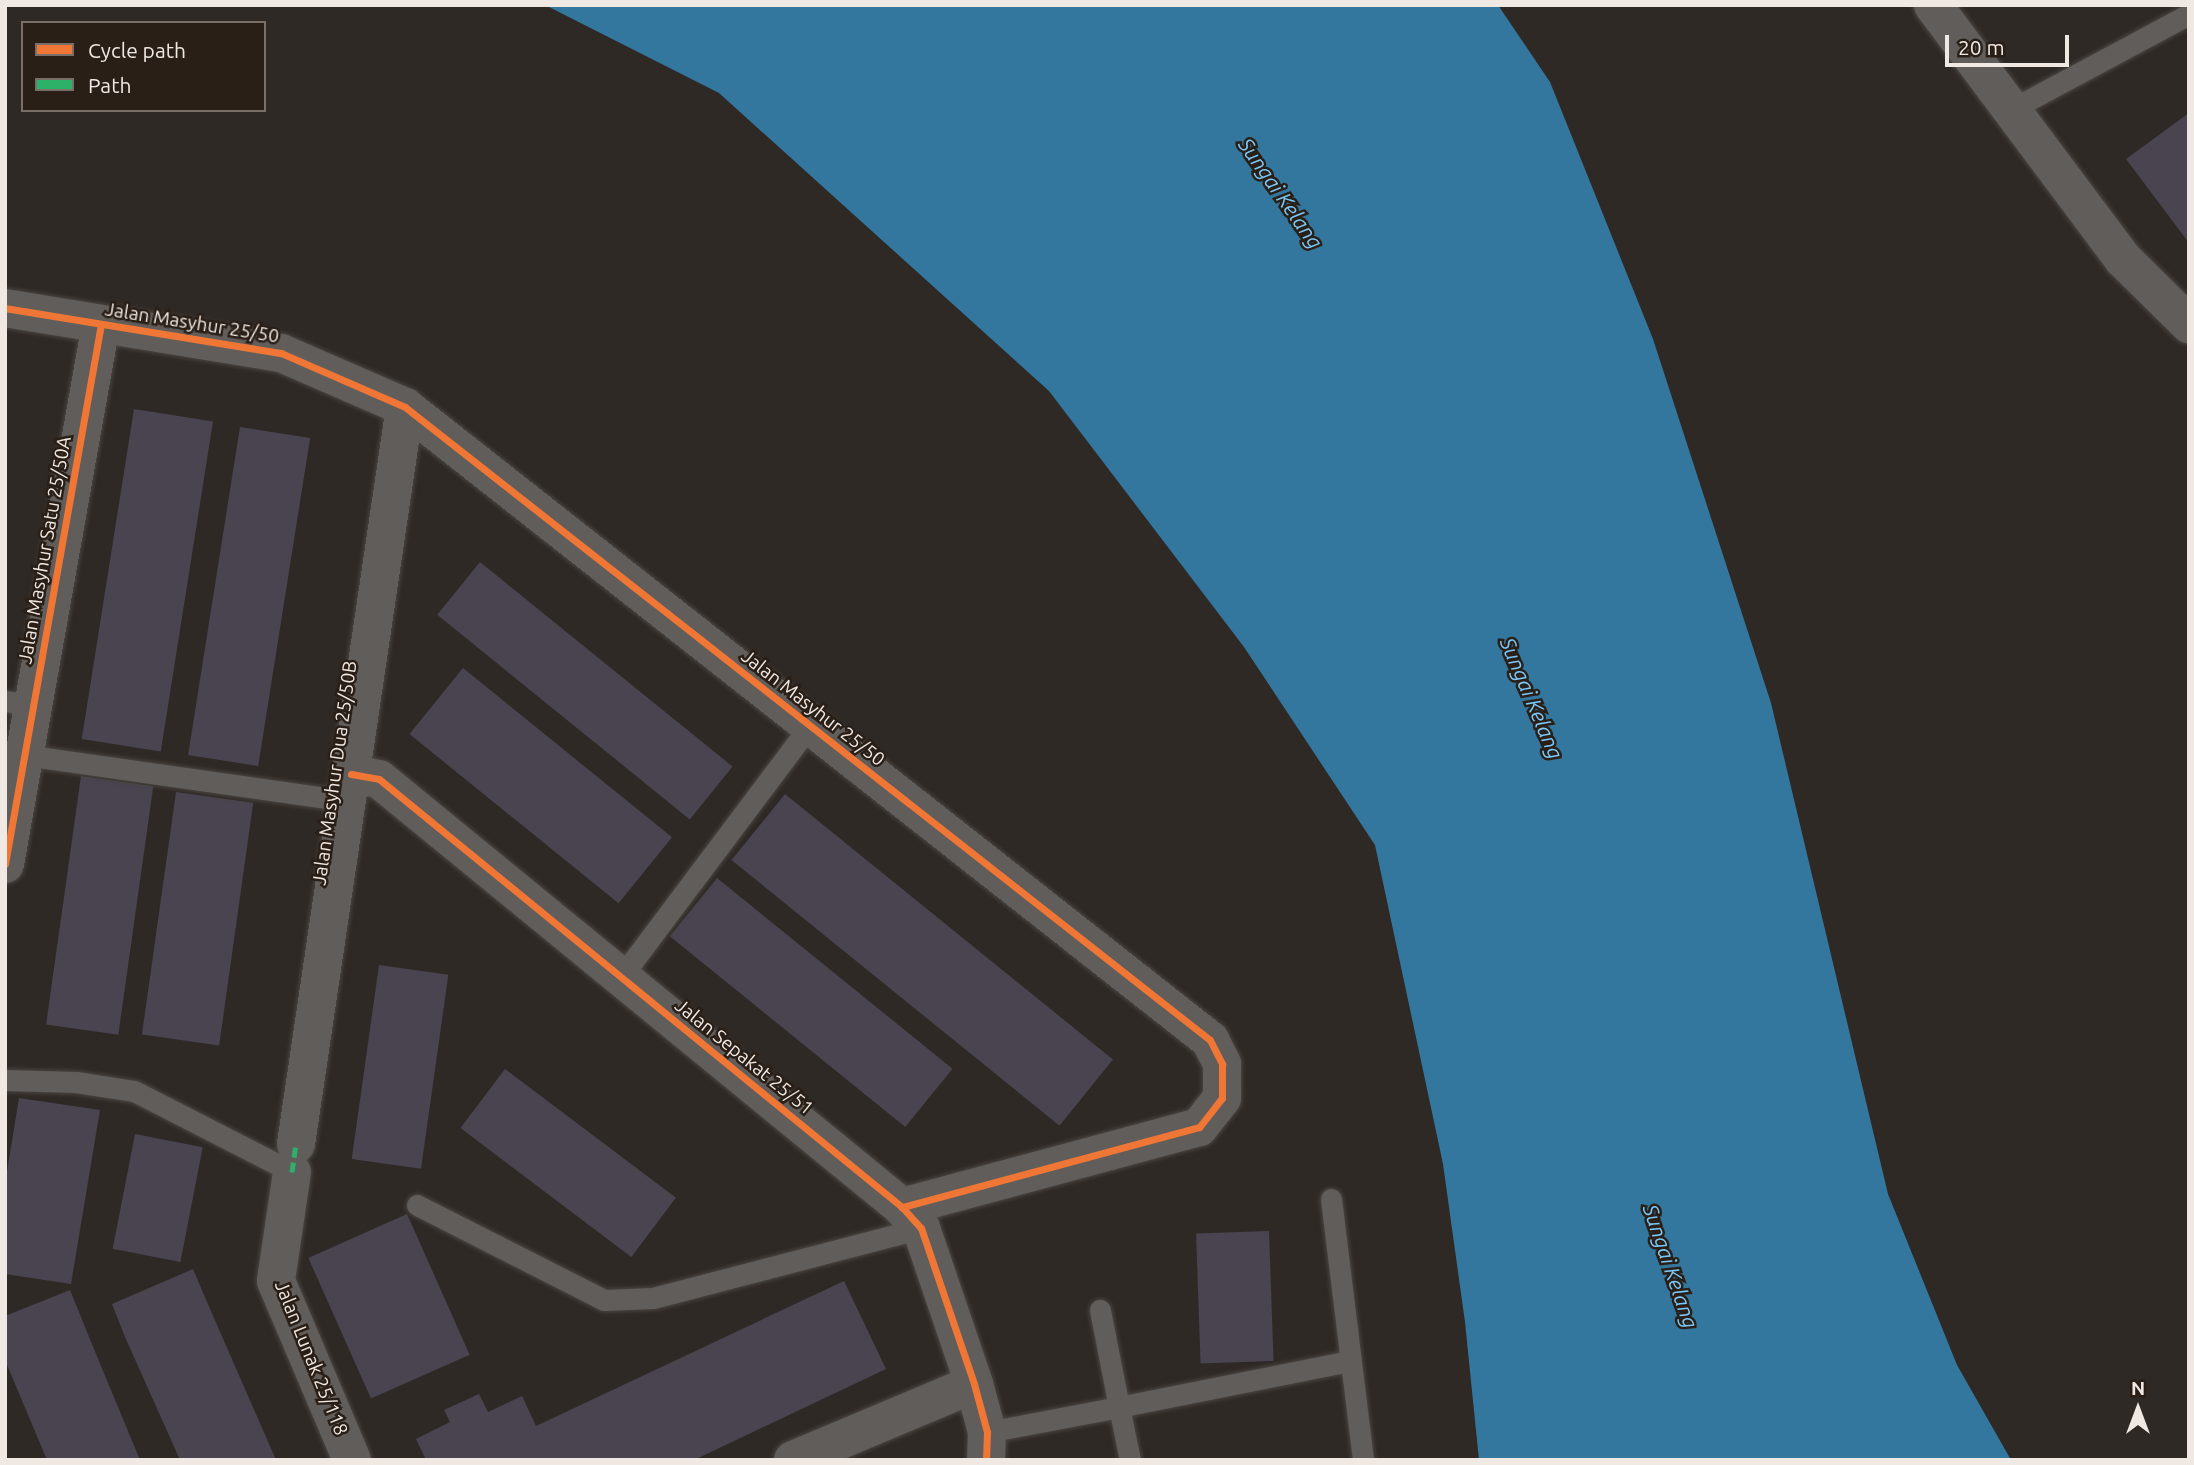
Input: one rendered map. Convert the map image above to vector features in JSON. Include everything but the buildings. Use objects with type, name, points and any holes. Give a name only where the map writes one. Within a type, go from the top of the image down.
[{"type":"street","points":[[1933,5],[2123,259],[2189,324]]},
{"type":"street","name":"Jalan Masyhur 25/50","points":[[5,309],[281,353],[405,407],[1210,1040],[1222,1064],[1222,1098],[1199,1127],[912,1217]]},
{"type":"street","name":"Jalan Masyhur Satu 25/50A","points":[[5,864],[25,755],[19,703],[101,324]]},
{"type":"street","name":"Jalan Masyhur Dua 25/50B","points":[[294,1158],[405,407]]},
{"type":"street","name":"Jalan Sepakat 25/51","points":[[349,787],[379,779],[912,1217]]},
{"type":"street","name":"Jalan Lunak 25/118","points":[[294,1158],[276,1281],[352,1460]]},
{"type":"street","points":[[912,1217],[974,1384],[987,1446]]},
{"type":"street","points":[[793,1460],[974,1384]]},
{"type":"lane","points":[[2012,109],[2189,14]]},
{"type":"lane","points":[[621,976],[810,725]]},
{"type":"lane","points":[[25,755],[349,787]]},
{"type":"lane","points":[[5,1080],[76,1082],[134,1091],[294,1158]]},
{"type":"lane","points":[[1331,1199],[1363,1460]]},
{"type":"lane","points":[[417,1206],[604,1300],[653,1297],[912,1217]]},
{"type":"lane","points":[[1100,1310],[1130,1460]]},
{"type":"lane","points":[[987,1446],[1119,1407],[1350,1361]]},
{"type":"water","name":"Sungai Kelang","points":[[545,5],[1498,5],[1550,82],[1653,339],[1771,703],[1888,1194],[1957,1365],[2011,1460],[1479,1460],[1465,1322],[1443,1164],[1375,845],[1244,647],[1049,391],[719,93]]},
{"type":"marked path","points":[[292,1172],[296,1144]]},
{"type":"cycle path","points":[[5,308],[281,353],[405,407],[1210,1040],[1222,1064],[1222,1098],[1199,1127],[902,1207]]},
{"type":"cycle path","points":[[5,864],[101,324]]},
{"type":"cycle path","points":[[351,774],[379,779],[902,1207],[921,1228],[974,1384],[987,1432],[986,1460]]}]
